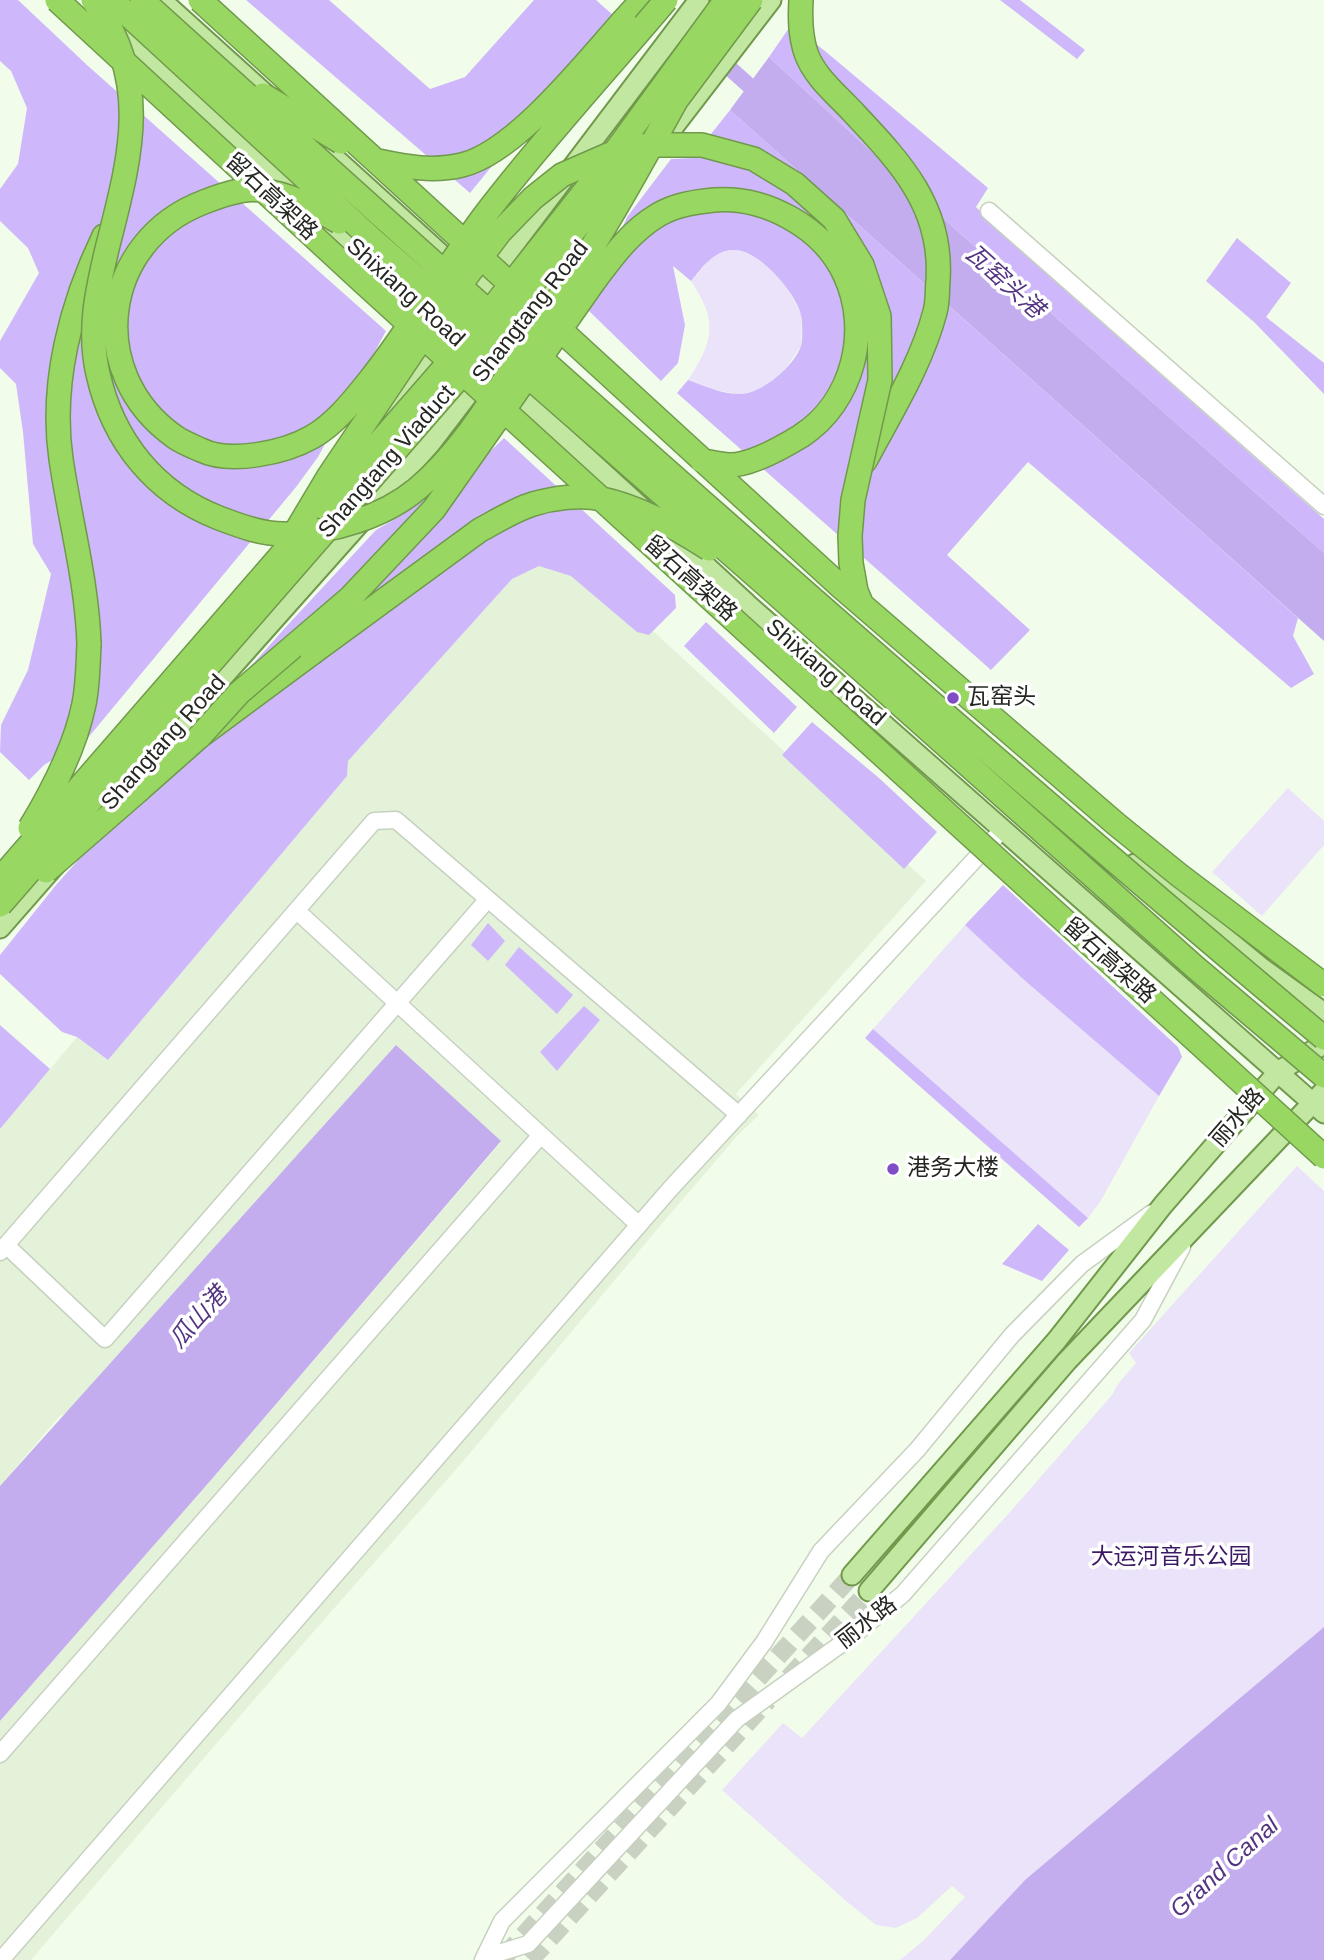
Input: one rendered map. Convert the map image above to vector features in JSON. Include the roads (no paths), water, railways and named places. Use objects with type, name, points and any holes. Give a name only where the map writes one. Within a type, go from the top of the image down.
[{"type":"highway","name":"留石高架路","points":[[57,0],[1324,1157]]},
{"type":"highway","points":[[93,0],[109,23],[127,69],[132,115],[125,179],[93,312],[93,346],[105,398],[114,424],[128,447],[155,479],[199,510],[245,528],[284,534],[325,529],[371,516],[415,490],[451,455],[482,415],[680,107]]},
{"type":"highway","name":"留石高架路","points":[[112,0],[375,242],[764,583],[1196,968],[1324,1076]]},
{"type":"highway","points":[[142,0],[608,419],[959,728],[1324,1038]]},
{"type":"highway","points":[[200,0],[850,595],[1179,876],[1324,985]]},
{"type":"highway","points":[[212,64],[329,136],[376,161],[418,170],[462,165],[492,153],[525,127],[642,0]]},
{"type":"highway","points":[[375,242],[302,201],[257,189],[218,197],[183,210],[155,231],[135,256],[122,283],[116,314],[117,346],[126,377],[146,411],[175,438],[209,454],[242,457],[269,453],[312,438],[347,408],[387,357],[488,212],[666,0]]},
{"type":"highway","name":"Shangtang Viaduct","points":[[0,876],[452,359],[601,171],[726,0]]},
{"type":"highway","points":[[801,0],[800,23],[806,54],[821,78],[886,145],[914,182],[930,219],[939,262],[936,311],[915,368],[862,467]]},
{"type":"highway","name":"Shangtang Viaduct","points":[[0,907],[463,373],[761,4]]},
{"type":"highway","points":[[286,548],[329,476],[438,314],[500,232],[533,198],[562,175],[608,155],[648,145],[702,145],[754,159],[795,184],[834,219],[862,265],[879,316],[880,380],[853,500],[850,536],[856,592],[882,643],[912,681],[959,728]]},
{"type":"highway","points":[[200,736],[239,693],[351,597],[433,509],[595,280],[638,229],[658,215],[695,201],[724,199],[755,202],[803,226],[836,260],[846,276],[857,317],[853,363],[837,401],[812,429],[777,452],[731,465],[681,458],[608,419]]},
{"type":"highway","points":[[0,876],[49,794],[72,744],[84,704],[88,675],[88,615],[61,459],[58,397],[62,364],[84,286],[95,255],[116,212]]},
{"type":"highway","points":[[0,907],[79,843],[200,736],[480,530],[532,505],[560,498],[601,498],[656,518],[764,583]]},
{"type":"main road","name":"Shixiang Road","points":[[85,0],[747,604],[1279,1071],[1320,1102]]},
{"type":"main road","points":[[161,0],[788,571],[1044,790],[1263,969],[1324,1013]]},
{"type":"main road","name":"Shangtang Road","points":[[0,876],[247,593],[343,474],[447,332],[699,0]]},
{"type":"main road","name":"Shangtang Road","points":[[0,928],[430,444],[520,327],[680,107]]},
{"type":"main road","name":"丽水路","points":[[852,1575],[1057,1340],[1163,1205],[1279,1071],[1324,1044]]},
{"type":"main road","name":"丽水路","points":[[869,1591],[1067,1361],[1190,1231],[1320,1102]]},
{"type":"street","points":[[989,211],[1324,506]]},
{"type":"street","points":[[488,899],[105,1339],[4,1249],[374,821],[397,820],[739,1115]]},
{"type":"street","points":[[1,1960],[639,1225],[1003,829]]},
{"type":"street","points":[[297,911],[639,1225]]},
{"type":"street","points":[[0,1754],[541,1135]]},
{"type":"street","name":"丽水路","points":[[485,1958],[502,1921],[718,1704],[765,1642],[821,1552],[917,1450],[1012,1335],[1082,1264],[1163,1205]]},
{"type":"street","name":"丽水路","points":[[485,1958],[528,1944],[737,1719],[855,1634],[903,1594],[1143,1320],[1190,1231]]},
{"type":"water","points":[[769,57],[954,228],[1324,553],[1324,641],[730,110]]},
{"type":"water","name":"瓜山港","points":[[396,1045],[501,1141],[211,1480],[0,1721],[0,1486]]},
{"type":"water","name":"Grand Canal","points":[[1324,1627],[1324,1960],[950,1960],[1025,1880]]},
{"type":"waterway","name":"瓦窑头港","points":[[715,55],[763,98]]},
{"type":"tunnel","points":[[504,1957],[852,1575]]},
{"type":"tunnel","points":[[789,1678],[869,1591]]},
{"type":"tunnel","points":[[530,1960],[768,1700]]},
{"type":"place","name":"瓦窑头","points":[[953,698]]},
{"type":"place","name":"港务大楼","points":[[893,1169]]},
{"type":"park label","name":"大运河音乐公园","points":[[1171,1558]]}]
